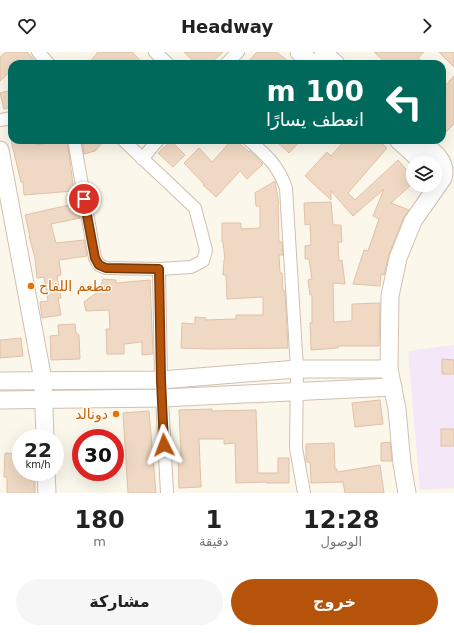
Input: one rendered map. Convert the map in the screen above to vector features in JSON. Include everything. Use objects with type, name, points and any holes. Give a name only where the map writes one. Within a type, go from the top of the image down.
[{"type":"street","points":[[38,52],[45,60]]},
{"type":"street","points":[[155,52],[164,60]]},
{"type":"street","points":[[230,60],[238,52]]},
{"type":"street","points":[[299,52],[308,60]]},
{"type":"street","points":[[323,52],[332,60]]},
{"type":"street","points":[[75,144],[95,258],[99,265],[106,268],[159,269],[191,267],[203,261],[206,250],[195,208],[127,144]]},
{"type":"street","points":[[142,159],[155,144]]},
{"type":"street","points":[[253,144],[275,165],[280,172],[286,188],[297,369],[296,448],[304,493]]},
{"type":"street","points":[[402,144],[415,156]]},
{"type":"street","points":[[423,144],[437,156]]},
{"type":"street","points":[[0,150],[43,380],[45,429]]},
{"type":"street","points":[[442,162],[444,164],[445,172],[442,174]]},
{"type":"street","points":[[407,493],[402,464],[397,409],[389,369],[390,296],[398,258],[413,221],[429,192]]},
{"type":"street","points":[[159,269],[161,380],[167,493]]},
{"type":"street","points":[[0,381],[161,380],[297,369],[389,369]]},
{"type":"street","points":[[0,400],[162,398],[393,386]]},
{"type":"street","points":[[46,481],[47,493]]},
{"type":"shaded area","points":[[454,345],[454,488],[420,490],[408,351]]},
{"type":"building","points":[[6,52],[27,52],[34,60],[8,60],[8,74],[0,81],[0,57]]},
{"type":"building","points":[[98,52],[132,52],[140,60],[91,60]]},
{"type":"building","points":[[184,52],[223,52],[214,60],[192,60]]},
{"type":"building","points":[[257,52],[277,52],[286,60],[250,60]]},
{"type":"building","points":[[374,52],[424,52],[418,58],[420,60],[383,60]]},
{"type":"building","points":[[439,52],[454,52],[454,67]]},
{"type":"building","points":[[454,76],[454,124],[446,132],[446,85]]},
{"type":"building","points":[[8,91],[8,108],[4,109],[0,93]]},
{"type":"building","points":[[12,144],[68,144],[74,191],[24,195],[23,182],[21,182]]},
{"type":"building","points":[[83,144],[101,144],[95,151],[84,154]]},
{"type":"building","points":[[168,144],[174,144],[185,155],[173,167],[158,153]]},
{"type":"building","points":[[228,144],[240,144],[249,152],[250,151],[263,164],[247,179],[240,171],[216,197],[203,185],[204,184],[184,163],[199,148],[212,162]]},
{"type":"building","points":[[279,144],[297,144],[289,153]]},
{"type":"building","points":[[342,144],[382,144],[387,148],[348,193],[355,200],[398,160],[406,169],[406,189],[391,203],[409,210],[404,217],[389,254],[384,275],[381,274],[380,286],[353,284],[364,250],[368,251],[379,219],[373,216],[384,189],[353,216],[331,191],[331,200],[305,176],[327,152],[331,156]]},
{"type":"building","points":[[275,181],[279,204],[279,242],[282,242],[283,255],[279,255],[280,273],[282,273],[283,291],[285,291],[288,348],[181,348],[182,323],[195,324],[195,317],[206,318],[205,320],[236,319],[236,315],[263,315],[263,297],[227,299],[226,275],[223,275],[225,260],[222,242],[222,223],[241,223],[241,229],[260,228],[260,206],[256,206],[255,193]]},
{"type":"building","points":[[331,202],[333,225],[341,225],[342,242],[338,242],[339,261],[342,260],[345,284],[333,283],[334,322],[352,321],[352,304],[380,303],[379,346],[338,346],[338,348],[311,350],[310,323],[312,323],[312,295],[310,295],[308,280],[312,279],[309,259],[305,259],[305,246],[311,245],[310,224],[305,225],[304,203]]},
{"type":"building","points":[[78,203],[80,218],[51,224],[56,243],[84,240],[87,256],[59,260],[61,275],[57,276],[61,298],[58,298],[61,315],[42,318],[40,302],[48,301],[44,277],[37,278],[35,258],[25,215]]},
{"type":"building","points":[[103,279],[116,280],[116,283],[150,280],[153,354],[142,355],[142,342],[124,344],[124,354],[107,354],[106,329],[110,329],[109,310],[86,311],[84,302],[99,291]]},
{"type":"building","points":[[75,324],[76,333],[79,335],[80,359],[51,360],[50,336],[59,335],[58,325]]},
{"type":"building","points":[[21,338],[23,356],[0,358],[0,340]]},
{"type":"building","points":[[442,359],[454,360],[454,374],[442,374]]},
{"type":"building","points":[[380,400],[383,424],[355,427],[352,403]]},
{"type":"building","points":[[212,409],[212,411],[256,410],[258,473],[278,473],[278,458],[289,458],[289,483],[236,483],[235,443],[224,444],[224,439],[199,439],[201,487],[179,488],[178,456],[181,455],[179,410]]},
{"type":"building","points":[[149,411],[156,493],[128,493],[123,413]]},
{"type":"building","points":[[441,429],[454,429],[454,446],[441,446]]},
{"type":"building","points":[[390,442],[392,461],[381,461],[381,443]]},
{"type":"building","points":[[334,443],[335,469],[337,469],[337,472],[380,465],[384,493],[345,493],[343,482],[311,483],[310,462],[306,462],[306,444]]},
{"type":"building","points":[[5,453],[12,453],[12,481],[35,481],[35,493],[7,493],[7,477],[4,477]]},
{"type":"place","name":"مطعم اللفاح","points":[[31,286]]},
{"type":"place","name":"دونالد","points":[[116,414]]},
{"type":"route","points":[[84,199],[95,258],[99,265],[106,268],[159,269],[164,445]]}]
